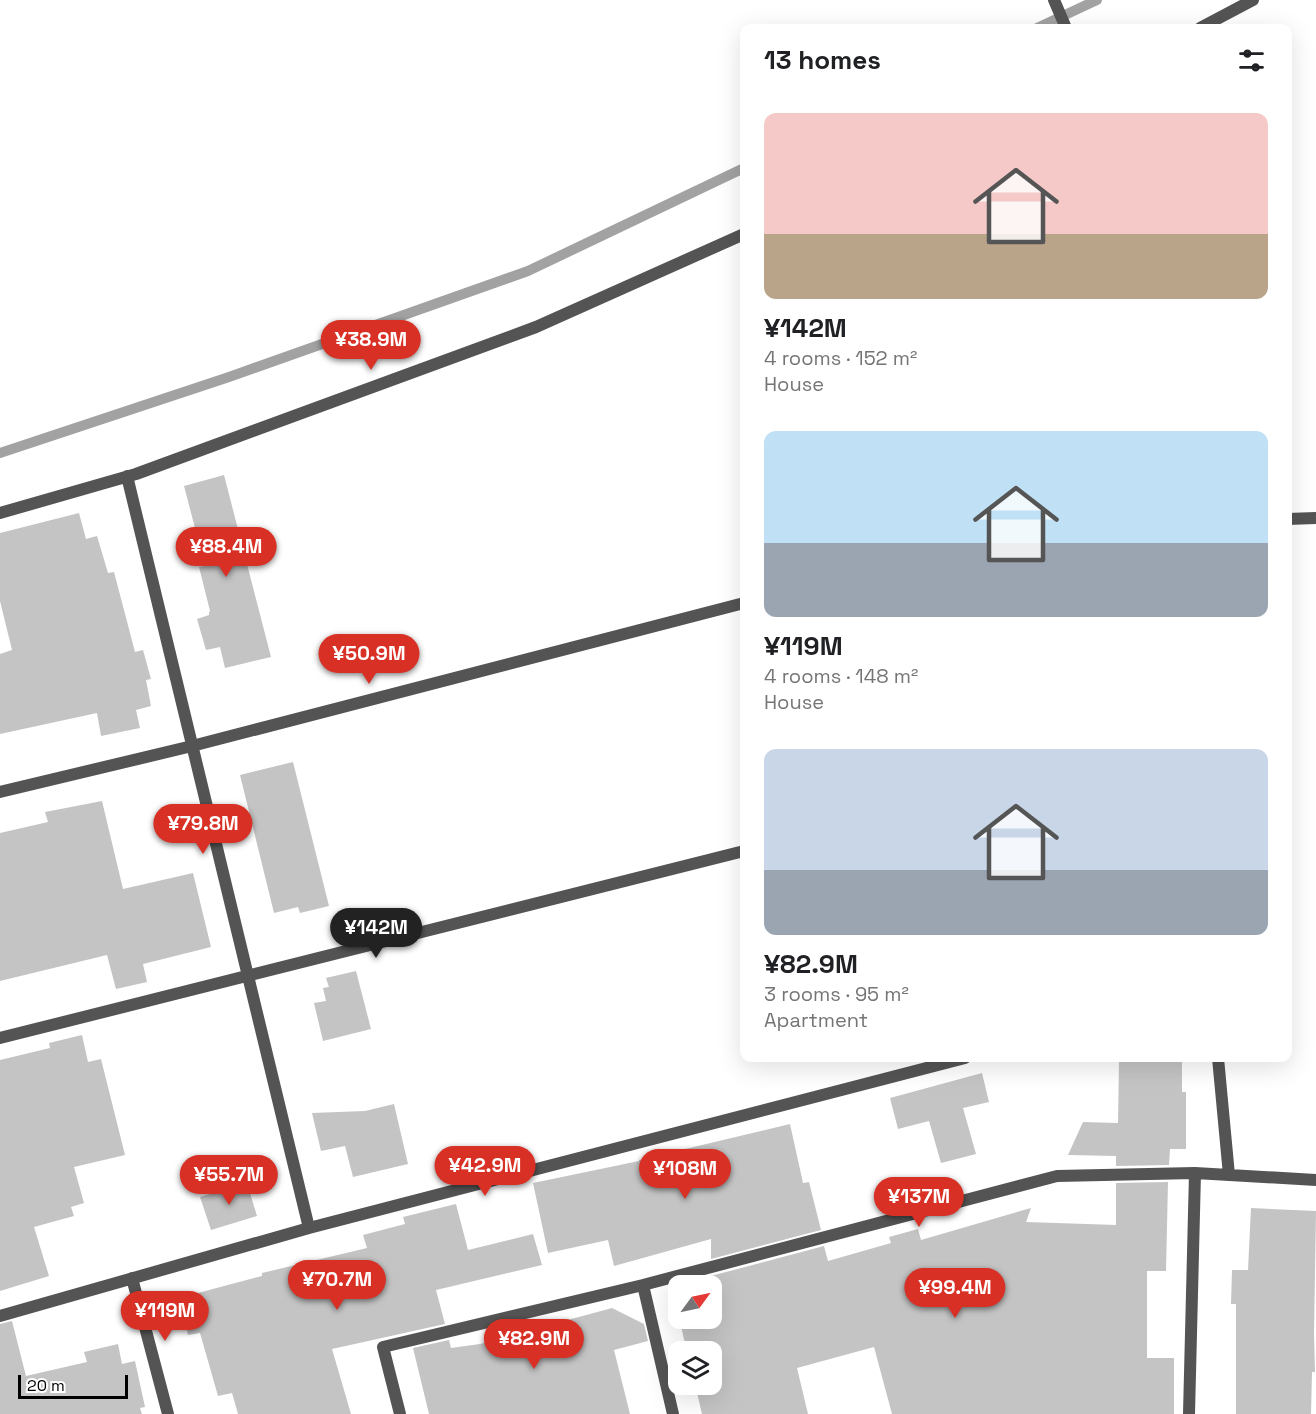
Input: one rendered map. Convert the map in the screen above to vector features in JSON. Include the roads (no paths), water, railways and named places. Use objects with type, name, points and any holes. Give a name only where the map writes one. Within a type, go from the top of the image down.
[{"type":"street","points":[[1054,0],[1064,24]]},
{"type":"street","points":[[1208,24],[1253,0]]},
{"type":"street","points":[[0,513],[127,476],[536,327],[740,236]]},
{"type":"street","points":[[127,476],[309,1228]]},
{"type":"street","points":[[1292,519],[1316,518]]},
{"type":"street","points":[[0,792],[192,746],[740,604]]},
{"type":"street","points":[[0,1038],[740,852]]},
{"type":"street","points":[[0,1316],[309,1228],[950,1062]]},
{"type":"street","points":[[1218,1062],[1228,1175]]},
{"type":"street","points":[[1189,1414],[1195,1173]]},
{"type":"street","points":[[400,1414],[383,1347],[643,1285],[1057,1176],[1195,1173],[1316,1180]]},
{"type":"street","points":[[132,1278],[168,1414]]},
{"type":"street","points":[[643,1285],[673,1414]]},
{"type":"waterway","points":[[1046,24],[1097,0]]},
{"type":"waterway","points":[[0,453],[229,377],[528,271],[740,170]]}]
